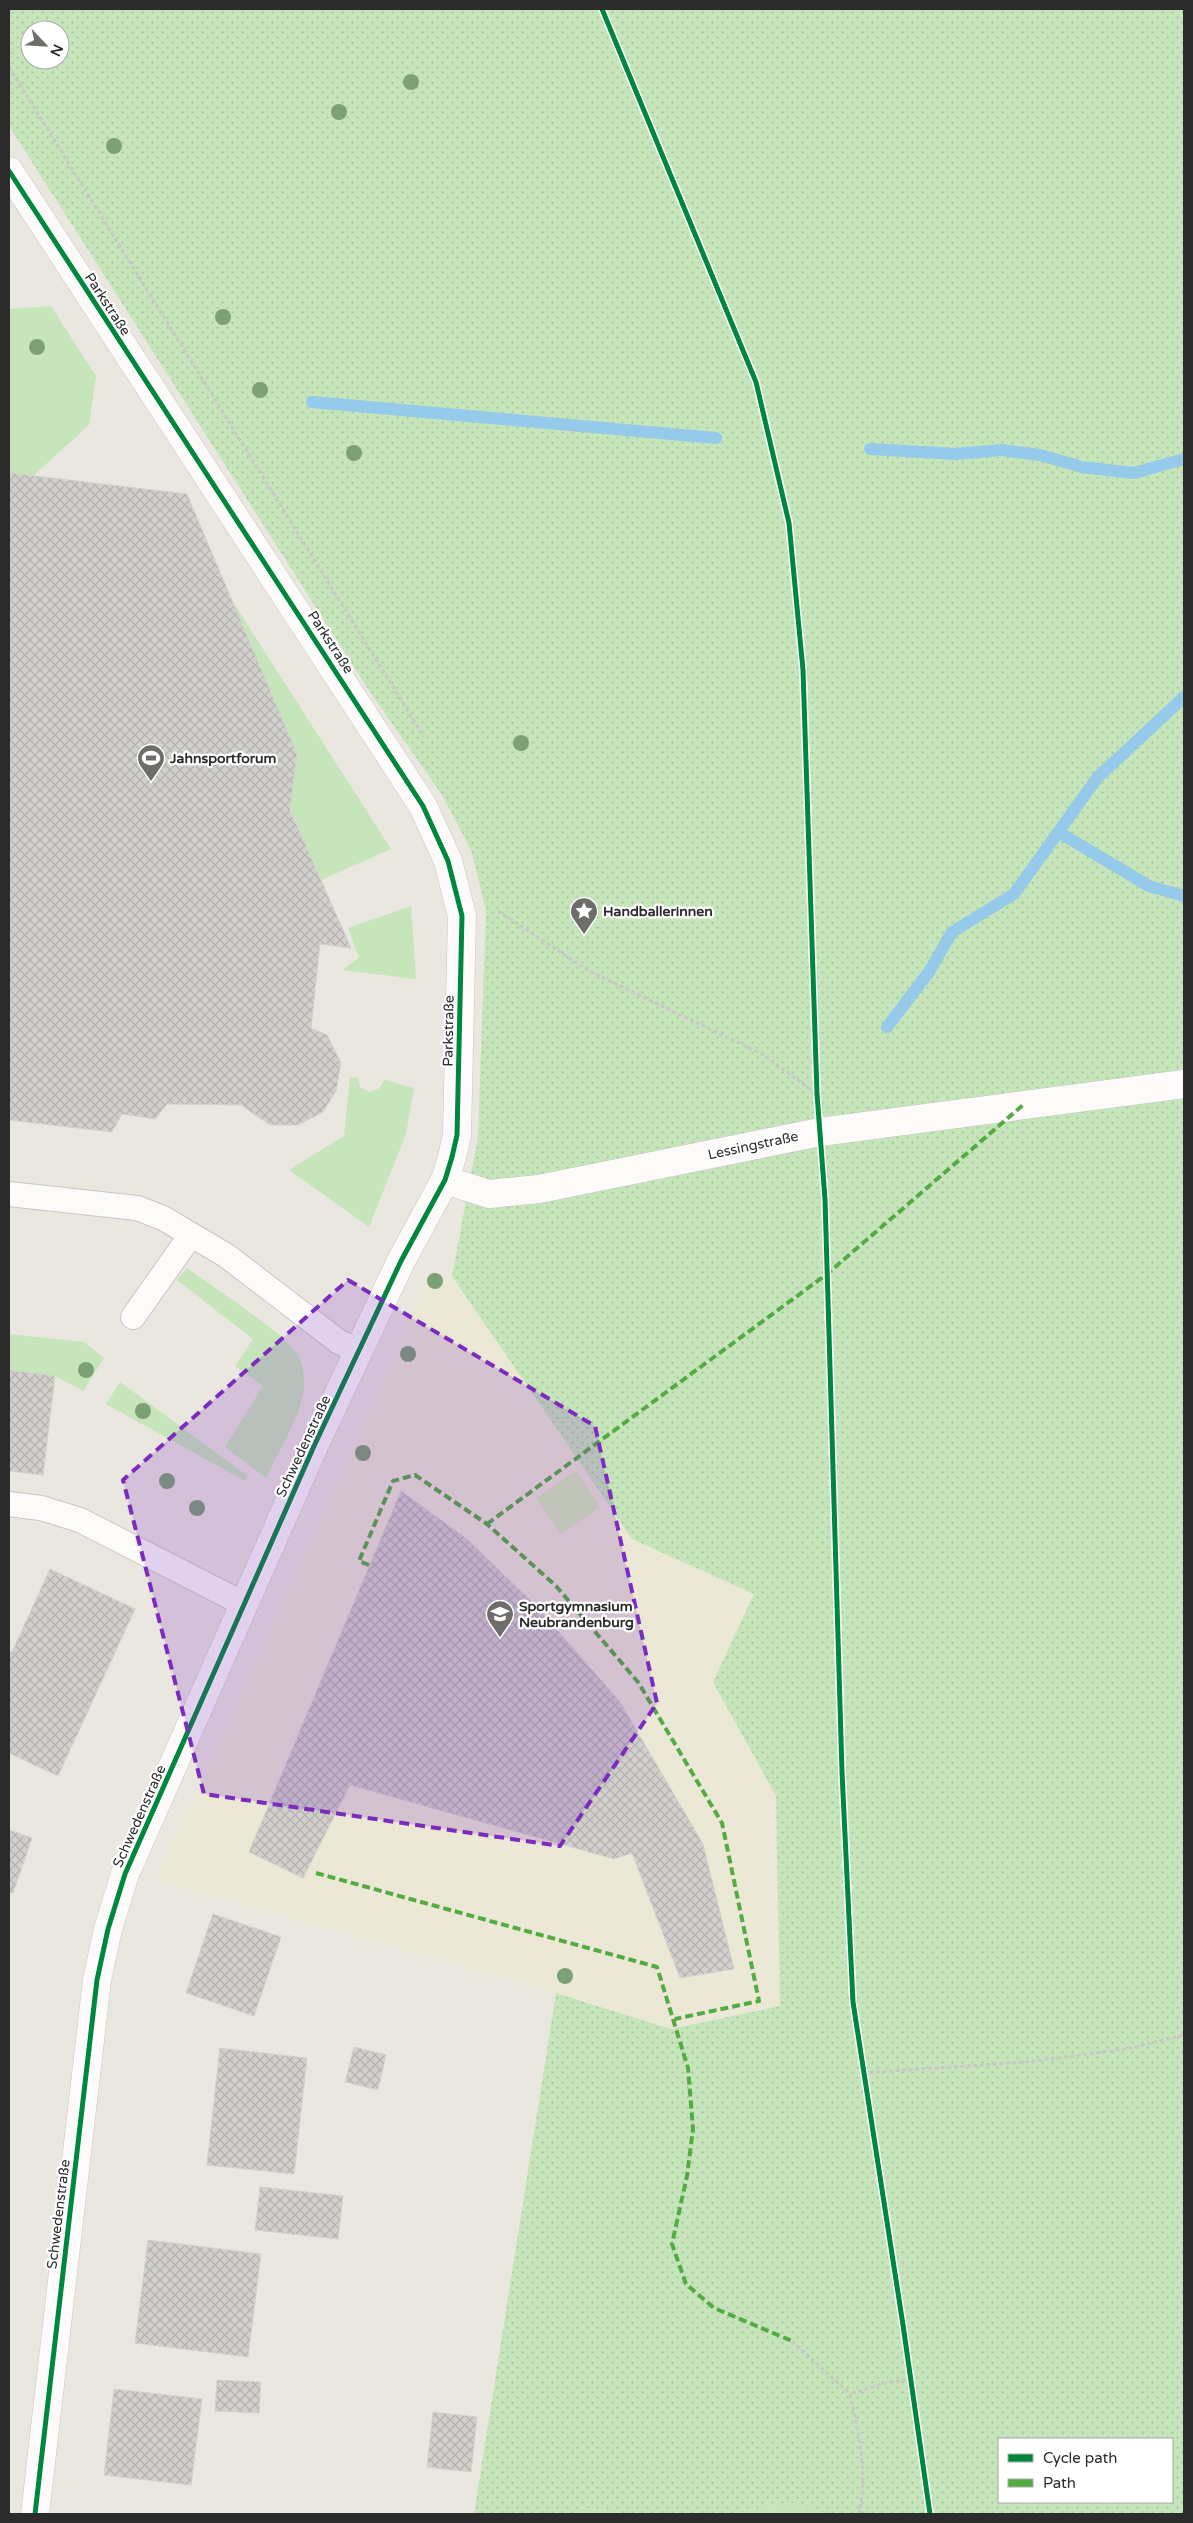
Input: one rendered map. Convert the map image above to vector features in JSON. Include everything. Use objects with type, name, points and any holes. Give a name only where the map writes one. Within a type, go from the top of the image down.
[{"type":"street","name":"Parkstraße","points":[[9,171],[423,806],[448,861],[462,916],[457,1135],[445,1180]]},
{"type":"street","name":"Lessingstraße","points":[[445,1180],[489,1194],[539,1189],[820,1132],[1184,1084]]},
{"type":"street","name":"Schwedenstraße","points":[[35,2514],[97,1980],[108,1929],[125,1874],[244,1604],[401,1261],[445,1180]]},
{"type":"lane","points":[[9,1194],[137,1208],[163,1218],[227,1256],[339,1342],[359,1351]]},
{"type":"lane","points":[[133,1317],[191,1235]]},
{"type":"lane","points":[[9,1504],[41,1508],[80,1520],[244,1604]]},
{"type":"path","points":[[497,910],[589,971],[762,1054],[817,1094]]},
{"type":"path","points":[[863,2073],[1026,2062],[1126,2049],[1184,2036]]},
{"type":"path","points":[[792,2341],[850,2394],[860,2439],[862,2501],[859,2514]]},
{"type":"path","points":[[850,2394],[885,2383],[911,2379]]},
{"type":"highlighted area","points":[[348,1280],[595,1426],[657,1703],[560,1846],[204,1794],[123,1480]]},
{"type":"shaded area","name":"Sportgymnasium Neubrandenburg","points":[[452,1276],[632,1539],[754,1594],[713,1682],[776,1796],[780,2006],[671,2029],[556,1993],[156,1881],[428,1281]]},
{"type":"green space","points":[[9,9],[1184,9],[1184,2514],[829,2514],[789,2502],[732,2514],[629,2514],[579,2507],[577,2514],[474,2514],[556,1993],[671,2029],[780,2006],[776,1796],[713,1682],[754,1594],[632,1539],[452,1276],[478,1137],[486,910],[471,850],[442,795],[368,689],[9,126]]},
{"type":"green space","points":[[51,306],[96,376],[89,425],[33,476],[9,474],[9,309]]},
{"type":"green space","points":[[231,599],[391,849],[321,880],[290,810],[297,754]]},
{"type":"green space","points":[[411,906],[416,979],[342,970],[359,958],[348,928]]},
{"type":"green space","points":[[350,1077],[358,1078],[360,1087],[370,1092],[380,1088],[384,1080],[414,1088],[406,1134],[369,1227],[289,1170],[344,1136]]},
{"type":"green space","points":[[187,1268],[264,1323],[291,1347],[301,1363],[304,1382],[299,1409],[266,1478],[225,1447],[263,1386],[235,1366],[253,1339],[177,1280]]},
{"type":"green space","points":[[9,1334],[84,1342],[104,1358],[83,1391],[55,1376],[9,1370]]},
{"type":"green space","points":[[120,1382],[248,1476],[245,1481],[106,1404]]},
{"type":"green space","points":[[576,1471],[600,1507],[561,1534],[536,1498]]},
{"type":"green space","points":[[789,2502],[829,2514],[732,2514]]},
{"type":"green space","points":[[578,2507],[629,2514],[577,2514]]},
{"type":"building","name":"Jahnsportforum","points":[[9,473],[187,494],[297,754],[290,810],[351,948],[320,944],[311,1028],[327,1035],[341,1063],[336,1091],[323,1112],[298,1125],[270,1125],[241,1105],[167,1104],[155,1119],[122,1114],[112,1132],[9,1120]]},
{"type":"building","points":[[9,1370],[55,1376],[43,1475],[9,1471]]},
{"type":"building","points":[[401,1491],[467,1539],[537,1607],[620,1702],[703,1844],[734,1969],[680,1978],[632,1853],[614,1859],[350,1785],[303,1878],[249,1852]]},
{"type":"building","points":[[50,1569],[135,1609],[58,1776],[9,1753],[9,1651],[12,1652]]},
{"type":"building","points":[[9,1830],[32,1838],[13,1893],[9,1892]]},
{"type":"building","points":[[213,1914],[281,1937],[254,2016],[186,1993]]},
{"type":"building","points":[[354,2047],[386,2055],[378,2090],[345,2082]]},
{"type":"building","points":[[220,2048],[307,2058],[294,2174],[207,2165]]},
{"type":"building","points":[[260,2187],[343,2196],[338,2239],[255,2230]]},
{"type":"building","points":[[148,2240],[261,2254],[248,2357],[135,2343]]},
{"type":"building","points":[[217,2380],[261,2382],[259,2413],[215,2411]]},
{"type":"building","points":[[114,2389],[202,2399],[191,2485],[104,2475]]},
{"type":"building","points":[[433,2412],[477,2417],[471,2472],[427,2467]]},
{"type":"waterway","points":[[312,402],[716,438]]},
{"type":"waterway","points":[[870,449],[956,454],[1002,450],[1040,455],[1082,467],[1134,473],[1184,459]]},
{"type":"waterway","points":[[887,1027],[929,972],[952,932],[1014,894],[1097,778],[1184,697]]},
{"type":"waterway","points":[[1058,832],[1149,886],[1184,896]]},
{"type":"marked path","points":[[487,1524],[827,1274],[1023,1105]]},
{"type":"marked path","points":[[369,1565],[359,1561],[393,1481],[415,1475],[487,1524],[556,1586],[638,1682],[722,1823],[759,2001],[675,2019]]},
{"type":"marked path","points":[[316,1873],[657,1967],[688,2068],[693,2129],[687,2176],[672,2244],[686,2284],[714,2308],[792,2341]]},
{"type":"cycle path","points":[[602,9],[756,382],[789,523],[803,670],[817,1094],[825,1199],[842,1772],[853,2002],[930,2514]]},
{"type":"cycle path","points":[[9,171],[423,806],[448,861],[462,916],[457,1135],[445,1180],[401,1261],[314,1446],[125,1874],[108,1929],[97,1980],[35,2514]]},
{"type":"place","name":"Jahnsportforum","points":[[151,782]]},
{"type":"place","name":"Handballerinnen","points":[[584,935]]},
{"type":"place","name":"Sportgymnasium Neubrandenburg","points":[[500,1638]]}]
